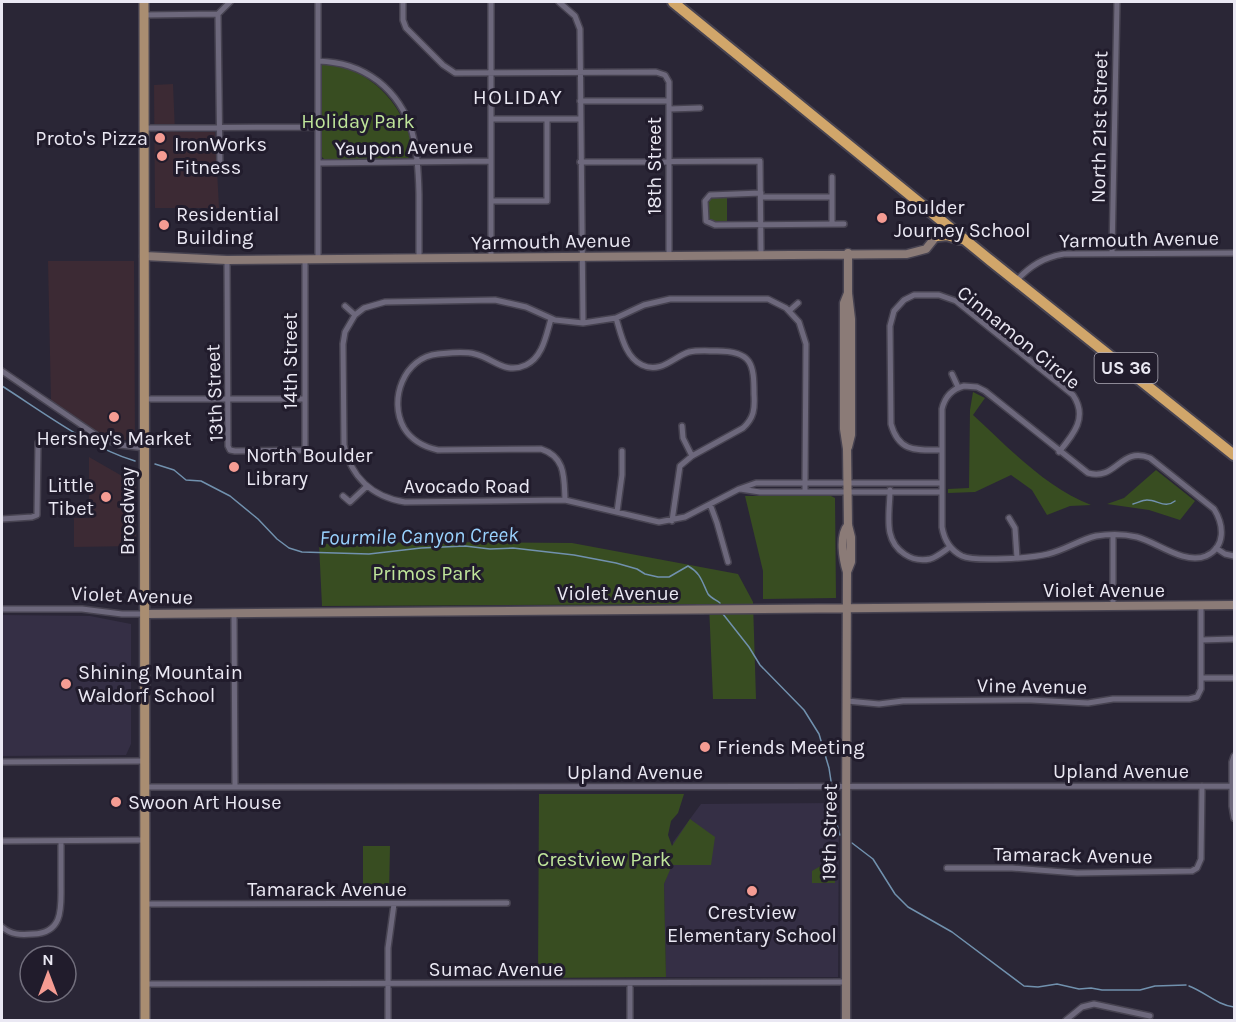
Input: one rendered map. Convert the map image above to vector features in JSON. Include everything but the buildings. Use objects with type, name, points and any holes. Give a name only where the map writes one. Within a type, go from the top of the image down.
[{"type":"highway","name":"US 36","points":[[673,2],[1234,455]]},
{"type":"highway","points":[[937,236],[950,235],[971,244]]},
{"type":"main road","name":"Broadway","points":[[144,2],[147,904],[145,1020]]},
{"type":"street","points":[[144,15],[218,14],[230,2]]},
{"type":"street","points":[[318,2],[318,260]]},
{"type":"street","points":[[403,2],[403,21],[406,28],[447,68],[458,73],[580,73]]},
{"type":"street","points":[[491,2],[491,258]]},
{"type":"street","points":[[559,2],[574,14],[578,22],[583,323]]},
{"type":"street","name":"North 21st Street","points":[[1112,253],[1117,2]]},
{"type":"street","points":[[218,14],[220,168]]},
{"type":"street","points":[[318,61],[336,62],[357,69],[376,80],[402,107],[410,121],[418,162],[419,259]]},
{"type":"street","name":"18th Street","points":[[580,73],[656,72],[666,76],[668,80],[669,256]]},
{"type":"street","points":[[580,101],[669,101]]},
{"type":"street","points":[[669,109],[700,108]]},
{"type":"street","points":[[491,119],[580,118]]},
{"type":"street","points":[[491,201],[547,201],[547,119]]},
{"type":"street","points":[[144,128],[318,127]]},
{"type":"street","name":"Yaupon Avenue","points":[[318,163],[491,161]]},
{"type":"street","points":[[580,162],[760,161],[761,255]]},
{"type":"street","points":[[832,177],[832,224]]},
{"type":"street","points":[[832,197],[710,195],[705,201],[704,214],[706,221],[712,225],[844,224]]},
{"type":"street","name":"Yarmouth Avenue","points":[[144,256],[227,261],[912,253],[926,249],[946,224]]},
{"type":"street","name":"19th Street","points":[[846,1020],[847,572],[844,559],[844,532],[848,525],[847,449],[843,424],[843,303],[848,293],[848,253]]},
{"type":"street","name":"Yarmouth Avenue","points":[[1016,281],[1029,267],[1052,256],[1067,254],[1234,254]]},
{"type":"street","name":"14th Street","points":[[305,260],[305,461]]},
{"type":"street","name":"13th Street","points":[[227,261],[227,445],[230,450],[305,450]]},
{"type":"street","name":"Cinnamon Circle","points":[[942,450],[913,449],[897,444],[890,420],[892,315],[897,301],[921,294],[946,296],[956,301],[1073,395],[1082,411],[1076,430],[1059,452]]},
{"type":"street","points":[[343,496],[350,502],[366,487],[350,466],[344,445],[343,344],[345,332],[356,315],[364,308],[385,302],[495,300],[526,307],[551,319],[583,323],[616,318],[629,309],[670,298],[755,297],[777,302],[789,311],[799,322],[806,344],[805,492]]},
{"type":"street","points":[[789,311],[798,303]]},
{"type":"street","points":[[345,306],[356,315]]},
{"type":"street","points":[[616,318],[627,351],[642,365],[657,368],[681,356],[699,351],[732,351],[745,357],[754,370],[754,406],[750,421],[743,428],[684,461],[678,472],[672,521]]},
{"type":"street","points":[[551,319],[541,351],[528,364],[518,368],[502,367],[468,352],[436,354],[418,361],[401,382],[399,412],[401,421],[411,436],[429,448],[438,450],[541,449],[548,451],[554,455],[562,467],[565,500]]},
{"type":"street","points":[[2,371],[99,437],[120,445],[145,448]]},
{"type":"street","points":[[952,374],[958,387]]},
{"type":"street","points":[[958,387],[977,387],[985,391],[1084,471],[1099,475],[1108,472],[1135,452],[1154,460],[1214,509],[1222,528],[1222,535],[1216,548],[1206,555],[1189,558],[1138,538],[1113,535],[1085,539],[1049,554],[1017,558],[962,556],[950,547],[943,534],[942,492],[943,404],[948,395],[958,387]]},
{"type":"street","points":[[145,399],[306,399]]},
{"type":"street","points":[[682,426],[683,438],[692,456]]},
{"type":"street","points":[[2,519],[38,515],[38,443]]},
{"type":"street","points":[[617,512],[622,475],[622,451]]},
{"type":"street","name":"Avocado Road","points":[[366,487],[383,497],[405,502],[565,500],[655,522],[672,521],[685,517],[739,489],[756,483],[805,483],[890,491],[942,492]]},
{"type":"street","points":[[890,483],[890,534],[899,554],[930,559],[950,547]]},
{"type":"street","name":"Avocado Road","points":[[739,489],[760,492],[805,492],[890,483],[942,483]]},
{"type":"street","points":[[710,504],[728,562]]},
{"type":"street","points":[[1009,518],[1015,528],[1017,558]]},
{"type":"street","points":[[1113,535],[1113,606]]},
{"type":"street","points":[[1216,548],[1225,554],[1234,556]]},
{"type":"street","points":[[1201,605],[1201,678],[1234,678]]},
{"type":"street","name":"Violet Avenue","points":[[2,609],[82,609],[122,614],[146,614],[1234,605]]},
{"type":"street","points":[[234,613],[235,788]]},
{"type":"street","points":[[1201,640],[1234,639]]},
{"type":"street","name":"Vine Avenue","points":[[847,701],[879,704],[903,701],[1031,700],[1088,703],[1113,699],[1189,699],[1197,697],[1201,689],[1201,678]]},
{"type":"street","points":[[1234,756],[1232,762],[1234,818]]},
{"type":"street","points":[[2,762],[145,761]]},
{"type":"street","name":"Tamarack Avenue","points":[[947,868],[1012,868],[1077,873],[1192,871],[1197,868],[1201,859],[1202,786]]},
{"type":"street","name":"Upland Avenue","points":[[145,787],[1232,786]]},
{"type":"street","points":[[2,841],[146,840]]},
{"type":"street","points":[[2,927],[10,933],[40,934],[56,924],[61,909],[61,841]]},
{"type":"street","name":"Tamarack Avenue","points":[[147,904],[507,903]]},
{"type":"street","points":[[388,1020],[389,931],[394,904]]},
{"type":"street","name":"Sumac Avenue","points":[[146,984],[845,982]]},
{"type":"street","points":[[630,983],[630,1020]]},
{"type":"street","points":[[1066,1020],[1082,1006],[1094,1004],[1150,1016]]},
{"type":"shaded area","points":[[173,84],[175,132],[215,132],[219,208],[155,208],[154,85]]},
{"type":"shaded area","points":[[48,261],[134,261],[135,443],[90,429],[51,401]]},
{"type":"shaded area","points":[[89,457],[136,484],[136,546],[74,547],[74,518],[89,518]]},
{"type":"shaded area","name":"Shining Mountain Waldorf School","points":[[2,615],[90,616],[131,624],[131,744],[126,755],[2,756]]},
{"type":"shaded area","name":"Crestview Elementary School","points":[[839,803],[838,977],[666,977],[664,884],[671,865],[673,842],[701,804]]},
{"type":"green space","name":"Holiday Park","points":[[321,64],[338,66],[355,72],[370,80],[383,91],[403,119],[409,135],[413,152],[408,158],[325,160],[321,156]]},
{"type":"green space","points":[[713,196],[727,196],[727,222],[709,221],[707,203]]},
{"type":"green space","points":[[973,392],[985,398],[973,415],[1043,477],[1058,488],[1091,505],[1070,506],[1047,515],[1032,490],[1011,475],[975,492],[948,493],[948,489],[969,488],[970,410]]},
{"type":"green space","points":[[1156,470],[1195,501],[1180,520],[1149,510],[1107,504],[1124,498]]},
{"type":"green space","points":[[745,496],[831,496],[835,498],[836,598],[763,599],[763,571]]},
{"type":"green space","name":"Primos Park","points":[[572,543],[738,574],[753,602],[756,699],[713,699],[709,604],[322,606],[319,544]]},
{"type":"green space","name":"Crestview Park","points":[[539,794],[684,794],[678,813],[671,821],[668,835],[672,846],[690,819],[715,837],[711,865],[671,865],[671,859],[670,870],[664,884],[666,977],[538,978]]},
{"type":"green space","points":[[363,846],[390,846],[389,895],[363,896]]},
{"type":"green space","points":[[829,855],[834,856],[835,883],[812,883],[812,871],[824,864]]},
{"type":"waterway","name":"Fourmile Canyon Creek","points":[[2,386],[84,438],[135,461]]},
{"type":"waterway","name":"Fourmile Canyon Creek","points":[[155,464],[174,470],[186,480],[201,481],[230,496],[258,519],[277,539],[289,548],[302,552],[369,554],[465,546],[490,549],[513,548],[574,555],[616,563],[658,577],[669,577],[688,566],[698,575],[709,595],[720,603]]},
{"type":"waterway","points":[[1133,504],[1147,500],[1165,504],[1175,501]]},
{"type":"waterway","name":"Fourmile Canyon Creek","points":[[723,614],[760,665],[804,710],[819,734],[831,781]]},
{"type":"waterway","name":"Fourmile Canyon Creek","points":[[830,791],[840,835]]},
{"type":"waterway","name":"Fourmile Canyon Creek","points":[[852,843],[873,859],[895,894],[908,907],[952,932],[1024,986],[1038,987],[1057,984],[1079,989],[1140,990],[1155,986],[1186,985]]},
{"type":"waterway","name":"Fourmile Canyon Creek","points":[[1189,986],[1222,1004],[1234,1007]]},
{"type":"place","name":"Proto's Pizza","points":[[160,138]]},
{"type":"place","name":"IronWorks Fitness","points":[[162,156]]},
{"type":"place","name":"Boulder Journey School","points":[[882,218]]},
{"type":"place","name":"Residential Building","points":[[164,225]]},
{"type":"place","name":"Hershey's Market","points":[[114,417]]},
{"type":"place","name":"North Boulder Library","points":[[234,467]]},
{"type":"place","name":"Little Tibet","points":[[106,497]]},
{"type":"place","name":"Shining Mountain Waldorf School","points":[[66,684]]},
{"type":"place","name":"Friends Meeting","points":[[705,747]]},
{"type":"place","name":"Swoon Art House","points":[[116,802]]},
{"type":"place","name":"Crestview Elementary School","points":[[752,891]]},
{"type":"district","name":"HOLIDAY","points":[[518,97]]}]
